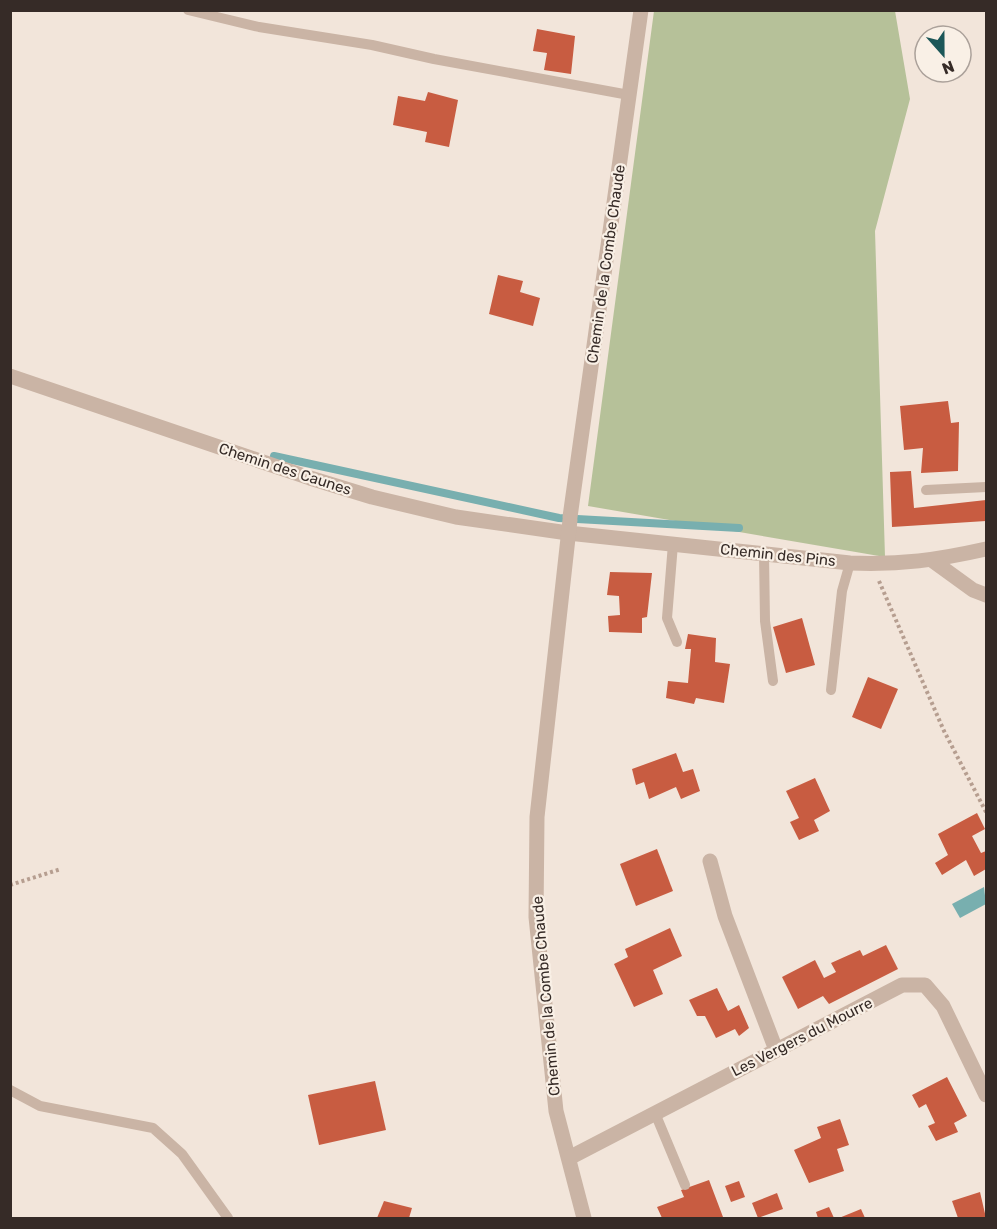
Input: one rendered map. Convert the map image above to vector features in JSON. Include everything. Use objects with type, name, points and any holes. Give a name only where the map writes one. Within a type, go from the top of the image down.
[{"type":"street","name":"Chemin de la Combe Chaude","points":[[584,1218],[556,1111],[536,917],[537,817],[570,523],[641,10]]},
{"type":"street","name":"Chemin des Caunes","points":[[10,376],[222,449],[372,497],[456,517],[570,523]]},
{"type":"street","name":"Chemin des Pins","points":[[570,523],[673,544],[850,563],[933,561],[987,549]]},
{"type":"street","points":[[933,561],[973,590],[987,595]]},
{"type":"street","points":[[710,861],[725,916],[776,1050]]},
{"type":"street","name":"Les Vergers du Mourre","points":[[569,1158],[902,985],[925,985],[943,1006],[987,1095]]},
{"type":"lane","points":[[188,10],[259,27],[372,45],[434,59],[629,95]]},
{"type":"lane","points":[[926,490],[987,488]]},
{"type":"lane","points":[[673,544],[667,618],[677,642]]},
{"type":"lane","points":[[764,554],[765,621],[773,681]]},
{"type":"lane","points":[[831,690],[842,591],[850,563]]},
{"type":"lane","points":[[10,1090],[39,1106],[153,1128],[182,1154],[228,1218]]},
{"type":"lane","points":[[655,1113],[685,1185]]},
{"type":"path","points":[[873,564],[888,607],[944,731],[987,812]]},
{"type":"path","points":[[10,885],[61,869]]},
{"type":"green space","points":[[654,11],[895,11],[910,99],[875,231],[885,557],[588,506]]},
{"type":"water","points":[[984,887],[986,904],[960,918],[952,904]]},
{"type":"building","points":[[537,29],[575,36],[571,74],[544,70],[547,53],[533,51]]},
{"type":"building","points":[[428,92],[458,100],[449,147],[425,142],[427,132],[393,125],[398,96],[425,101]]},
{"type":"building","points":[[498,275],[523,281],[520,292],[540,298],[533,326],[489,314]]},
{"type":"building","points":[[948,401],[951,423],[959,422],[958,471],[921,473],[923,448],[904,450],[900,406]]},
{"type":"building","points":[[911,471],[914,508],[986,500],[986,521],[892,527],[890,472]]},
{"type":"building","points":[[610,572],[652,573],[647,617],[642,618],[642,633],[609,632],[608,616],[620,615],[619,596],[607,595]]},
{"type":"building","points":[[802,618],[815,665],[786,673],[773,627]]},
{"type":"building","points":[[688,634],[716,638],[715,662],[730,664],[724,703],[696,698],[694,704],[666,698],[668,681],[688,683],[691,649],[685,649]]},
{"type":"building","points":[[868,677],[898,689],[881,729],[852,717]]},
{"type":"building","points":[[676,753],[683,772],[693,769],[700,791],[681,799],[676,787],[649,799],[644,782],[636,785],[632,769]]},
{"type":"building","points":[[815,778],[830,811],[814,820],[819,831],[799,840],[790,822],[799,818],[786,791]]},
{"type":"building","points":[[977,813],[985,829],[972,836],[981,853],[986,851],[986,869],[974,876],[966,860],[942,875],[935,863],[948,855],[938,834]]},
{"type":"building","points":[[657,849],[673,891],[636,906],[620,864]]},
{"type":"building","points":[[670,928],[682,956],[653,970],[663,994],[634,1007],[614,964],[628,957],[625,949]]},
{"type":"building","points":[[886,945],[898,969],[829,1004],[823,996],[798,1009],[782,977],[815,960],[824,978],[836,972],[831,963],[860,950],[863,956]]},
{"type":"building","points":[[717,988],[728,1011],[739,1005],[749,1028],[739,1036],[735,1029],[716,1038],[705,1016],[697,1016],[689,1000]]},
{"type":"building","points":[[947,1077],[967,1116],[954,1123],[958,1132],[936,1141],[928,1126],[935,1123],[926,1104],[919,1108],[912,1095]]},
{"type":"building","points":[[375,1081],[386,1130],[319,1145],[308,1095]]},
{"type":"building","points":[[840,1119],[849,1145],[837,1149],[844,1171],[809,1183],[794,1150],[821,1138],[817,1127]]},
{"type":"building","points":[[709,1180],[723,1217],[662,1218],[657,1207],[684,1197],[681,1190]]},
{"type":"building","points":[[739,1181],[745,1197],[731,1202],[725,1186]]},
{"type":"building","points":[[980,1192],[986,1218],[958,1218],[952,1201]]},
{"type":"building","points":[[777,1193],[783,1209],[758,1218],[752,1203]]},
{"type":"building","points":[[384,1201],[412,1208],[409,1218],[377,1218]]},
{"type":"building","points":[[829,1207],[834,1218],[818,1218],[816,1212]]},
{"type":"building","points":[[861,1209],[865,1218],[839,1218]]},
{"type":"waterway","points":[[274,456],[559,518],[739,528]]}]
